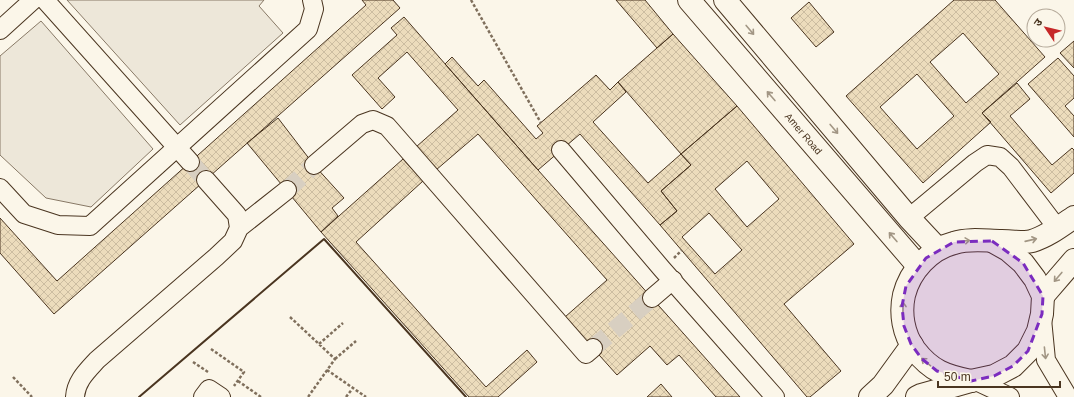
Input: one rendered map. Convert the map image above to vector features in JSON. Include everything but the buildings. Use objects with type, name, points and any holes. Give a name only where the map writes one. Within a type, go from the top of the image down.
[{"type":"main road","name":"Amer Road","points":[[689,0],[918,266]]},
{"type":"main road","points":[[725,0],[938,249]]},
{"type":"main road","points":[[973,380],[954,378],[937,371],[922,359],[912,346],[904,326],[902,306],[906,286],[918,266],[926,258],[938,249],[954,242],[972,240],[1031,242],[1066,223]]},
{"type":"main road","points":[[917,397],[973,380],[994,376],[1013,366],[1028,351],[1038,331],[1042,305],[1034,279],[1023,263],[1008,250],[992,241]]},
{"type":"main road","points":[[1042,305],[1074,260]]},
{"type":"main road","points":[[870,397],[883,385],[912,346]]},
{"type":"street","points":[[0,30],[33,0]]},
{"type":"street","points":[[45,0],[190,162]]},
{"type":"street","points":[[0,188],[24,214],[58,225],[90,226],[308,29],[314,9],[312,0]]},
{"type":"street","points":[[314,165],[362,124],[373,120],[387,126],[586,354],[593,348]]},
{"type":"street","points":[[561,150],[662,269],[775,397]]},
{"type":"street","points":[[910,218],[975,163],[987,155],[1000,157],[1066,223]]},
{"type":"street","points":[[206,180],[237,216],[239,228]]},
{"type":"street","points":[[74,397],[80,378],[97,360],[216,257],[233,241],[239,228],[287,190]]},
{"type":"street","points":[[652,298],[673,280]]},
{"type":"street","points":[[1042,305],[1046,360],[1068,397]]},
{"type":"street","points":[[973,380],[1010,397]]},
{"type":"street","points":[[203,397],[209,389],[226,393]]},
{"type":"path","points":[[471,0],[541,123]]},
{"type":"path","points":[[290,317],[335,359]]},
{"type":"path","points":[[320,344],[343,323]]},
{"type":"path","points":[[308,397],[335,359],[356,341]]},
{"type":"path","points":[[211,350],[244,372],[238,381],[226,393]]},
{"type":"path","points":[[193,362],[208,373]]},
{"type":"path","points":[[327,370],[366,397]]},
{"type":"path","points":[[13,377],[32,397]]},
{"type":"path","points":[[238,381],[261,397]]},
{"type":"path","points":[[346,397],[352,388]]},
{"type":"highlighted area","points":[[992,241],[1023,263],[1043,296],[1042,314],[1028,351],[1013,366],[994,376],[971,381],[937,371],[922,359],[911,344],[904,326],[902,306],[906,286],[926,258],[954,242]]},
{"type":"shaded area","points":[[67,0],[264,0],[259,6],[283,33],[180,125]]},
{"type":"shaded area","points":[[41,21],[153,149],[91,207],[46,198],[0,155],[0,56]]},
{"type":"tunnel","points":[[190,162],[206,180]]},
{"type":"tunnel","points":[[287,190],[314,165]]},
{"type":"tunnel","points":[[593,348],[652,298]]},
{"type":"wall","points":[[139,397],[324,239],[466,397]]}]
